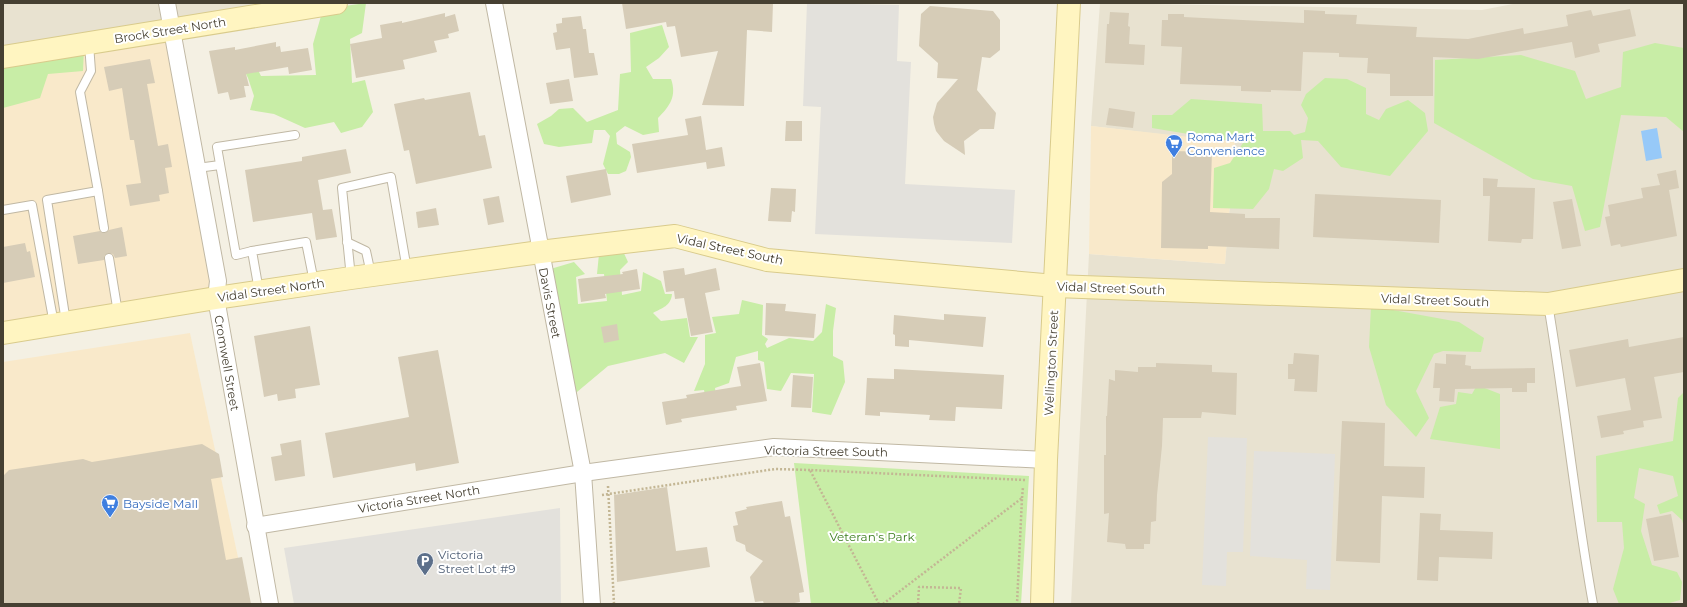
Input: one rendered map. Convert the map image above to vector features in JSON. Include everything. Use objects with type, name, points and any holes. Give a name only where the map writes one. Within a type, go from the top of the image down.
[{"type":"main road","name":"Brock Street North","points":[[3,57],[336,3]]},
{"type":"main road","name":"Wellington Street","points":[[1042,604],[1046,460],[1069,3]]},
{"type":"main road","name":"Vidal Street South","points":[[540,252],[675,236],[767,260],[1054,286],[1548,304],[1684,280]]},
{"type":"main road","name":"Vidal Street North","points":[[3,333],[314,283],[540,252]]},
{"type":"street","name":"Cromwell Street","points":[[167,3],[218,280],[216,298],[255,526],[270,604]]},
{"type":"street","name":"Davis Street","points":[[494,3],[583,473],[592,604]]},
{"type":"street","name":"Victoria Street South","points":[[583,473],[774,447],[1046,460]]},
{"type":"street","name":"Victoria Street North","points":[[255,526],[583,473]]},
{"type":"lane","points":[[88,44],[91,71],[80,92],[104,228]]},
{"type":"lane","points":[[294,135],[217,147],[236,255],[306,242],[314,283]]},
{"type":"lane","points":[[197,168],[220,165]]},
{"type":"lane","points":[[361,277],[347,242],[342,188],[391,177],[407,270]]},
{"type":"lane","points":[[60,324],[48,200],[98,191]]},
{"type":"lane","points":[[3,210],[32,205],[60,324]]},
{"type":"lane","points":[[347,242],[366,251],[361,277]]},
{"type":"lane","points":[[252,251],[259,292]]},
{"type":"lane","points":[[109,258],[118,314]]},
{"type":"lane","points":[[1548,304],[1560,373],[1582,544],[1593,604]]},
{"type":"path","points":[[607,469],[614,604]]},
{"type":"path","points":[[585,498],[775,469],[1046,481]]},
{"type":"path","points":[[810,470],[879,604]]},
{"type":"path","points":[[883,604],[1022,498],[1017,604]]},
{"type":"path","points":[[918,604],[919,587],[926,587],[961,588],[959,604]]},
{"type":"shaded area","points":[[3,3],[163,3],[167,27],[3,53]]},
{"type":"shaded area","points":[[169,3],[322,3],[173,27]]},
{"type":"shaded area","points":[[807,3],[899,5],[897,61],[911,62],[905,184],[1015,190],[1012,243],[815,234],[821,107],[803,106]]},
{"type":"shaded area","points":[[1100,3],[1482,10],[1518,3],[1684,3],[1684,604],[1071,604],[1089,254],[1225,264],[1235,143],[1091,126]]},
{"type":"shaded area","points":[[168,34],[214,295],[3,329],[3,61]]},
{"type":"shaded area","points":[[1091,126],[1235,142],[1225,264],[1089,254]]},
{"type":"shaded area","points":[[190,333],[248,604],[3,604],[3,362]]},
{"type":"shaded area","points":[[1208,437],[1247,438],[1243,552],[1227,552],[1226,586],[1202,585]]},
{"type":"shaded area","points":[[1254,451],[1335,454],[1330,590],[1306,589],[1307,560],[1250,556]]},
{"type":"shaded area","name":"Victoria Street Lot #9","points":[[560,508],[561,604],[294,604],[284,548]]},
{"type":"green space","points":[[366,3],[362,33],[350,39],[352,83],[365,80],[373,112],[362,127],[341,133],[334,122],[305,128],[274,114],[250,110],[254,96],[248,78],[240,62],[254,62],[261,76],[316,75],[313,44],[323,9]]},
{"type":"green space","points":[[662,25],[669,47],[659,58],[646,67],[653,79],[671,79],[673,85],[673,96],[669,105],[658,118],[659,132],[643,135],[625,126],[616,133],[617,144],[630,152],[631,157],[626,171],[619,174],[608,174],[603,164],[610,136],[605,130],[594,130],[592,143],[559,147],[544,144],[537,124],[551,116],[559,109],[573,108],[587,122],[618,110],[620,74],[631,72],[630,33]]},
{"type":"green space","points":[[1655,43],[1684,48],[1684,132],[1666,117],[1621,115],[1600,227],[1585,231],[1572,186],[1533,179],[1434,123],[1435,60],[1521,55],[1575,71],[1586,99],[1621,87],[1623,52]]},
{"type":"green space","points":[[84,48],[83,71],[48,74],[40,98],[3,108],[3,62]]},
{"type":"green space","points":[[1325,78],[1347,79],[1366,88],[1366,114],[1379,120],[1386,109],[1408,100],[1425,113],[1428,131],[1390,176],[1341,167],[1318,141],[1301,140],[1303,158],[1283,171],[1274,169],[1269,189],[1253,209],[1213,208],[1214,168],[1230,163],[1243,143],[1152,128],[1152,115],[1172,115],[1191,99],[1262,104],[1263,131],[1290,131],[1294,135],[1305,132],[1308,118],[1301,105],[1306,94]]},
{"type":"green space","points":[[622,249],[628,262],[620,270],[622,295],[641,291],[643,272],[661,281],[665,294],[672,294],[671,298],[666,306],[653,313],[661,321],[687,318],[690,337],[698,337],[684,363],[665,353],[608,366],[571,397],[547,270],[574,262],[585,274],[576,277],[578,304],[607,301],[604,274],[597,274],[599,254]]},
{"type":"green space","points":[[742,300],[763,305],[762,335],[768,339],[765,344],[767,348],[789,338],[813,341],[822,332],[826,304],[836,308],[833,331],[833,356],[843,361],[845,382],[831,415],[812,412],[814,374],[791,373],[781,391],[767,389],[764,362],[758,360],[758,351],[736,357],[729,383],[715,388],[716,396],[706,401],[704,390],[694,391],[705,364],[705,335],[716,333],[712,317],[739,314]]},
{"type":"green space","points":[[1371,306],[1459,322],[1484,338],[1481,352],[1443,351],[1434,354],[1416,391],[1429,418],[1416,437],[1386,405],[1369,347]]},
{"type":"green space","points":[[1477,385],[1500,394],[1500,449],[1430,439],[1440,407],[1456,404],[1458,392],[1472,394]]},
{"type":"green space","points":[[1684,392],[1684,527],[1682,520],[1672,511],[1660,514],[1657,505],[1678,496],[1673,476],[1639,468],[1634,498],[1645,504],[1641,531],[1652,565],[1677,572],[1682,582],[1680,600],[1666,604],[1619,604],[1613,589],[1624,548],[1622,522],[1597,522],[1596,456],[1673,441],[1678,398]]},
{"type":"green space","name":"Veteran's Park","points":[[794,463],[1029,476],[1021,604],[811,604]]},
{"type":"water","points":[[1657,128],[1662,158],[1646,161],[1641,131]]},
{"type":"building","points":[[622,3],[773,3],[772,32],[747,30],[744,106],[702,105],[718,51],[681,57],[675,26],[667,27],[666,22],[626,29]]},
{"type":"building","points":[[930,6],[993,11],[1000,20],[1000,50],[990,58],[982,57],[977,90],[996,113],[994,129],[980,129],[964,141],[965,155],[944,141],[936,131],[934,124],[933,117],[937,103],[958,79],[937,78],[938,63],[919,46],[921,14]]},
{"type":"building","points":[[1630,9],[1636,36],[1598,44],[1600,52],[1575,58],[1572,42],[1478,59],[1433,57],[1433,96],[1390,96],[1390,74],[1367,73],[1368,58],[1339,57],[1339,53],[1303,52],[1301,91],[1241,91],[1241,86],[1180,84],[1182,47],[1161,46],[1162,20],[1168,20],[1168,14],[1184,14],[1184,17],[1304,23],[1304,10],[1325,11],[1325,14],[1357,15],[1356,24],[1417,27],[1416,37],[1468,39],[1523,28],[1524,34],[1568,26],[1566,15],[1591,10],[1593,16]]},
{"type":"building","points":[[1110,12],[1129,13],[1129,44],[1145,45],[1144,65],[1105,63],[1107,24],[1109,24]]},
{"type":"building","points":[[445,13],[445,17],[455,14],[459,31],[448,34],[449,38],[434,41],[437,52],[403,60],[405,69],[356,78],[350,44],[382,38],[380,25],[402,21],[402,23]]},
{"type":"building","points":[[581,16],[583,29],[586,29],[589,53],[594,53],[598,75],[574,78],[570,48],[556,50],[553,33],[557,32],[556,24],[562,23],[562,18]]},
{"type":"building","points":[[276,42],[276,47],[280,46],[281,52],[308,48],[312,70],[289,74],[288,67],[246,74],[249,86],[244,86],[246,97],[230,100],[228,92],[218,94],[209,51],[235,47],[235,50]]},
{"type":"building","points":[[150,59],[155,83],[147,84],[158,146],[168,144],[172,167],[165,168],[169,193],[159,195],[160,201],[130,206],[126,185],[141,183],[134,140],[130,140],[122,88],[109,91],[104,67]]},
{"type":"building","points":[[569,79],[573,101],[550,104],[546,83]]},
{"type":"building","points":[[470,92],[479,136],[485,135],[492,168],[416,184],[409,150],[404,151],[394,104],[424,98],[425,100]]},
{"type":"building","points":[[1109,108],[1135,112],[1133,128],[1106,125]]},
{"type":"building","points":[[701,116],[706,150],[722,147],[725,166],[707,169],[706,162],[637,173],[632,144],[688,135],[685,119]]},
{"type":"building","points":[[786,121],[802,121],[802,141],[785,141]]},
{"type":"building","points":[[346,149],[351,173],[318,180],[323,210],[332,209],[337,237],[316,240],[312,213],[253,222],[245,170],[302,161],[302,157]]},
{"type":"building","points":[[1172,151],[1212,152],[1210,212],[1245,214],[1245,218],[1280,218],[1279,249],[1208,246],[1208,249],[1161,248],[1162,182],[1172,174]]},
{"type":"building","points":[[606,169],[611,195],[571,203],[566,176]]},
{"type":"building","points":[[1676,170],[1679,188],[1669,190],[1677,236],[1621,247],[1620,244],[1611,246],[1605,217],[1610,216],[1608,205],[1643,198],[1641,188],[1660,185],[1657,174]]},
{"type":"building","points":[[1483,178],[1498,179],[1497,187],[1535,188],[1533,239],[1522,239],[1521,243],[1488,241],[1490,196],[1483,196]]},
{"type":"building","points":[[771,188],[796,189],[795,212],[792,211],[791,222],[768,221]]},
{"type":"building","points":[[1315,194],[1441,200],[1439,243],[1313,237]]},
{"type":"building","points":[[499,196],[504,222],[488,225],[483,199]]},
{"type":"building","points":[[1572,199],[1581,246],[1562,249],[1553,202]]},
{"type":"building","points":[[436,208],[439,225],[418,228],[416,212]]},
{"type":"building","points":[[122,227],[127,256],[115,258],[113,254],[108,253],[104,256],[104,260],[78,264],[73,236],[100,231],[105,233],[109,230]]},
{"type":"building","points":[[25,243],[27,252],[30,251],[35,277],[3,283],[3,247]]},
{"type":"building","points":[[684,268],[685,275],[716,268],[720,290],[705,293],[713,332],[691,336],[684,298],[675,299],[674,291],[666,292],[663,271]]},
{"type":"building","points":[[637,269],[640,289],[605,294],[606,298],[581,302],[578,279],[623,274],[622,272]]},
{"type":"building","points":[[766,303],[786,304],[785,311],[816,314],[814,338],[765,335]]},
{"type":"building","points":[[944,314],[986,317],[983,347],[909,340],[909,347],[895,346],[895,335],[893,334],[894,315],[944,320]]},
{"type":"building","points":[[617,324],[619,340],[604,343],[601,327]]},
{"type":"building","points":[[310,326],[320,385],[295,389],[296,398],[278,401],[277,394],[264,397],[254,336]]},
{"type":"building","points":[[1684,337],[1684,372],[1654,377],[1662,418],[1643,421],[1644,427],[1623,431],[1624,434],[1601,438],[1597,416],[1631,410],[1625,378],[1576,387],[1569,350],[1628,339],[1629,347]]},
{"type":"building","points":[[438,350],[459,463],[416,471],[415,463],[333,478],[325,433],[409,417],[398,357]]},
{"type":"building","points":[[1294,353],[1319,355],[1317,392],[1294,391],[1295,379],[1288,379],[1288,364],[1293,364]]},
{"type":"building","points":[[1446,354],[1466,355],[1465,365],[1471,366],[1471,369],[1535,368],[1535,383],[1527,383],[1527,392],[1512,392],[1512,388],[1455,389],[1454,402],[1439,401],[1440,388],[1433,388],[1435,363],[1446,364]]},
{"type":"building","points":[[760,363],[767,401],[736,406],[737,410],[681,419],[682,422],[666,425],[662,402],[687,398],[686,395],[741,386],[737,367]]},
{"type":"building","points":[[1156,363],[1212,365],[1212,372],[1237,373],[1236,415],[1202,412],[1201,418],[1163,418],[1156,521],[1151,522],[1150,544],[1144,544],[1144,549],[1126,549],[1125,544],[1107,542],[1109,513],[1104,514],[1104,455],[1106,455],[1106,416],[1109,379],[1115,381],[1115,370],[1138,372],[1138,367],[1156,367]]},
{"type":"building","points":[[894,369],[1004,375],[1002,409],[956,407],[955,421],[929,420],[930,415],[880,412],[880,416],[865,415],[867,378],[894,379]]},
{"type":"building","points":[[793,375],[813,377],[811,408],[791,407]]},
{"type":"building","points":[[1342,421],[1385,423],[1384,466],[1425,467],[1424,498],[1382,496],[1380,563],[1336,561]]},
{"type":"building","points":[[301,440],[305,476],[275,481],[271,457],[282,455],[280,444]]},
{"type":"building","name":"Bayside Mall","points":[[202,444],[219,454],[223,477],[211,479],[226,560],[242,557],[251,604],[3,604],[3,476],[9,470],[83,459],[92,462]]},
{"type":"building","points":[[667,487],[676,551],[707,547],[710,567],[617,582],[614,495]]},
{"type":"building","points":[[782,501],[785,517],[790,516],[804,592],[799,593],[800,602],[789,604],[764,604],[763,601],[755,602],[750,577],[763,561],[746,551],[745,545],[736,541],[733,526],[738,525],[735,512],[747,509],[746,507]]},
{"type":"building","points":[[1420,513],[1441,514],[1440,530],[1493,532],[1492,559],[1439,557],[1438,581],[1417,580]]},
{"type":"building","points":[[1671,514],[1679,557],[1654,561],[1646,519]]},
{"type":"place","name":"Roma Mart Convenience","points":[[1174,158]]},
{"type":"place","name":"Bayside Mall","points":[[110,518]]},
{"type":"place","name":"Victoria Street Lot #9","points":[[425,576]]}]
